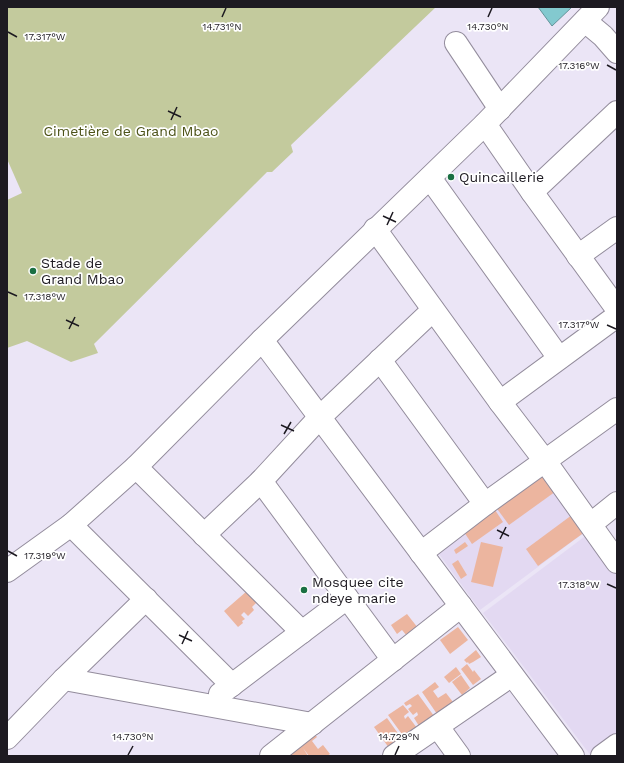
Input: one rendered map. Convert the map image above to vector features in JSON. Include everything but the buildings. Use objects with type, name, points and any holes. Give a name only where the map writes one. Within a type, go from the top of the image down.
[{"type":"street","points":[[7,571],[71,525],[136,467],[262,340],[375,229],[430,178],[592,14],[603,36],[617,52]]},
{"type":"street","points":[[456,43],[532,192],[617,309]]},
{"type":"street","points":[[532,192],[617,112]]},
{"type":"street","points":[[430,178],[559,358]]},
{"type":"street","points":[[578,256],[617,228]]},
{"type":"street","points":[[375,229],[500,402],[591,524],[617,562]]},
{"type":"street","points":[[204,535],[261,481],[320,417],[433,310]]},
{"type":"street","points":[[500,402],[617,316]]},
{"type":"street","points":[[262,340],[573,756]]},
{"type":"street","points":[[380,360],[485,504]]},
{"type":"street","points":[[421,553],[485,504],[617,409]]},
{"type":"street","points":[[136,467],[302,632]]},
{"type":"street","points":[[261,481],[392,660]]},
{"type":"street","points":[[591,524],[617,503]]},
{"type":"street","points":[[71,525],[232,685]]},
{"type":"street","points":[[206,705],[347,598]]},
{"type":"street","points":[[7,738],[64,679],[146,599]]},
{"type":"street","points":[[271,756],[461,606]]},
{"type":"street","points":[[394,756],[512,675]]},
{"type":"street","points":[[64,679],[312,724]]},
{"type":"street","points":[[438,727],[458,756]]},
{"type":"street","points":[[602,756],[617,745]]},
{"type":"shaded area","points":[[545,469],[589,529],[480,610],[436,550]]},
{"type":"shaded area","points":[[588,534],[617,573],[617,738],[593,756],[591,756],[483,613]]},
{"type":"green space","name":"Cimetière de Grand Mbao","points":[[7,7],[436,7],[291,145],[293,152],[272,172],[267,172],[94,344],[98,353],[71,362],[27,341],[7,348],[7,200],[22,193],[7,159]]},
{"type":"water","points":[[538,7],[572,7],[552,26]]},
{"type":"place","name":"Quincaillerie","points":[[451,177]]},
{"type":"place","name":"Stade de Grand Mbao","points":[[33,271]]},
{"type":"place","name":"Mosquee cite ndeye marie","points":[[304,590]]}]
